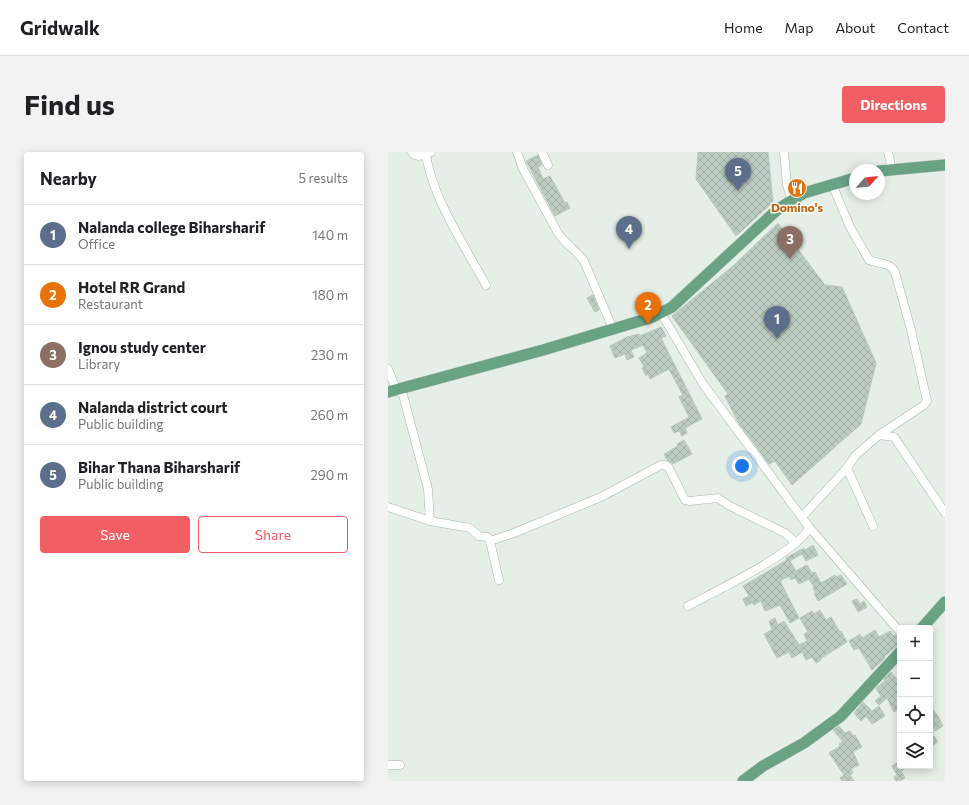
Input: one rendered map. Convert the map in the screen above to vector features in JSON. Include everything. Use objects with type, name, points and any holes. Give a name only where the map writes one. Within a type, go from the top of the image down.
[{"type":"main road","points":[[885,171],[945,165]]},
{"type":"main road","points":[[392,390],[543,350],[653,317],[672,307],[778,209],[804,193],[849,180]]},
{"type":"main road","points":[[925,625],[945,602]]},
{"type":"main road","points":[[743,781],[763,766],[804,743],[840,716],[897,655]]},
{"type":"street","points":[[412,152],[419,156],[429,153],[428,166],[434,187],[486,285]]},
{"type":"street","points":[[517,152],[523,169],[558,233],[565,243],[578,253],[584,261],[612,329]]},
{"type":"street","points":[[542,152],[548,165]]},
{"type":"street","points":[[784,152],[787,185],[792,201]]},
{"type":"street","points":[[888,152],[892,170]]},
{"type":"street","points":[[802,517],[847,468],[855,456],[879,435],[924,405],[926,401],[911,330],[893,267],[869,260],[850,227],[832,184]]},
{"type":"street","points":[[661,313],[703,384],[809,527],[897,629]]},
{"type":"street","points":[[388,369],[392,390],[403,395],[428,489],[430,521]]},
{"type":"street","points":[[879,435],[894,437],[945,513]]},
{"type":"street","points":[[490,541],[514,533],[601,497],[665,464],[669,468],[685,500],[690,501],[718,498],[728,506],[785,533],[796,543]]},
{"type":"street","points":[[847,468],[873,526]]},
{"type":"street","points":[[388,507],[430,521],[470,528],[479,536],[487,537],[490,541],[499,580]]},
{"type":"street","points":[[688,606],[763,565],[796,543],[807,532],[809,527]]},
{"type":"street","points":[[388,765],[400,765]]},
{"type":"building","points":[[698,152],[768,152],[773,202],[736,236],[696,179]]},
{"type":"building","points":[[538,155],[542,165],[538,167],[543,179],[550,176],[565,203],[567,202],[570,208],[555,216],[526,161]]},
{"type":"building","points":[[778,223],[825,285],[842,287],[876,363],[861,424],[792,485],[775,461],[769,464],[738,422],[725,396],[728,394],[672,316],[733,266]]},
{"type":"building","points":[[593,295],[599,310],[595,312],[587,298]]},
{"type":"building","points":[[661,327],[666,336],[661,338],[702,419],[685,428],[687,433],[682,436],[679,431],[674,433],[671,427],[689,417],[679,397],[683,395],[669,369],[650,379],[648,374],[646,376],[642,368],[644,367],[639,358],[647,353],[643,345],[631,350],[634,357],[627,360],[625,354],[615,358],[610,346],[627,337],[639,334],[640,336]]},
{"type":"building","points":[[684,440],[692,454],[673,464],[667,460],[664,454],[678,446],[677,444]]},
{"type":"building","points":[[813,545],[818,555],[806,561],[802,554],[790,561],[796,571],[807,565],[812,573],[815,572],[821,583],[835,575],[836,577],[841,575],[847,584],[818,601],[814,593],[816,593],[813,588],[814,587],[809,579],[799,584],[795,578],[791,580],[789,576],[780,581],[799,618],[790,623],[780,605],[765,611],[761,601],[754,605],[752,603],[746,606],[743,599],[749,596],[743,586],[787,560],[786,558],[804,548],[805,550]]},
{"type":"building","points":[[857,599],[860,604],[864,601],[867,607],[858,612],[852,601]]},
{"type":"building","points":[[820,610],[826,620],[831,617],[847,642],[816,663],[812,657],[806,660],[802,652],[792,658],[789,652],[777,658],[764,634],[772,630],[769,621],[775,618],[778,625],[784,621],[799,645],[807,641],[804,634],[808,632],[800,618],[812,611],[814,614]]},
{"type":"building","points":[[875,630],[879,637],[890,631],[893,636],[897,636],[897,646],[884,656],[885,658],[872,670],[859,648],[854,650],[849,641],[860,634],[862,638]]},
{"type":"building","points":[[891,672],[897,680],[897,710],[894,712],[887,698],[879,705],[875,701],[881,696],[876,688],[885,681],[884,679]]},
{"type":"building","points":[[863,702],[872,711],[879,706],[885,716],[872,724],[866,716],[861,721],[854,713]]},
{"type":"building","points":[[933,710],[943,726],[935,731],[933,727]]},
{"type":"building","points":[[839,726],[845,733],[850,731],[853,736],[855,735],[862,747],[853,752],[859,765],[851,769],[853,773],[850,775],[854,781],[842,781],[840,778],[844,775],[829,753],[840,746],[839,744],[843,742],[833,730]]},
{"type":"building","points":[[934,736],[938,742],[933,745]]},
{"type":"building","points":[[897,763],[897,769],[904,769],[901,771],[905,778],[900,781],[896,781],[894,777],[897,775],[892,766]]},
{"type":"place","name":"Domino's","points":[[797,188]]},
{"type":"place","name":"Bihar Thana Biharsharif","points":[[738,191]]},
{"type":"place","name":"Nalanda district court","points":[[629,249]]},
{"type":"place","name":"Ignou study center","points":[[790,259]]},
{"type":"place","name":"Hotel RR Grand","points":[[648,325]]},
{"type":"place","name":"Nalanda college Biharsharif","points":[[777,339]]}]
